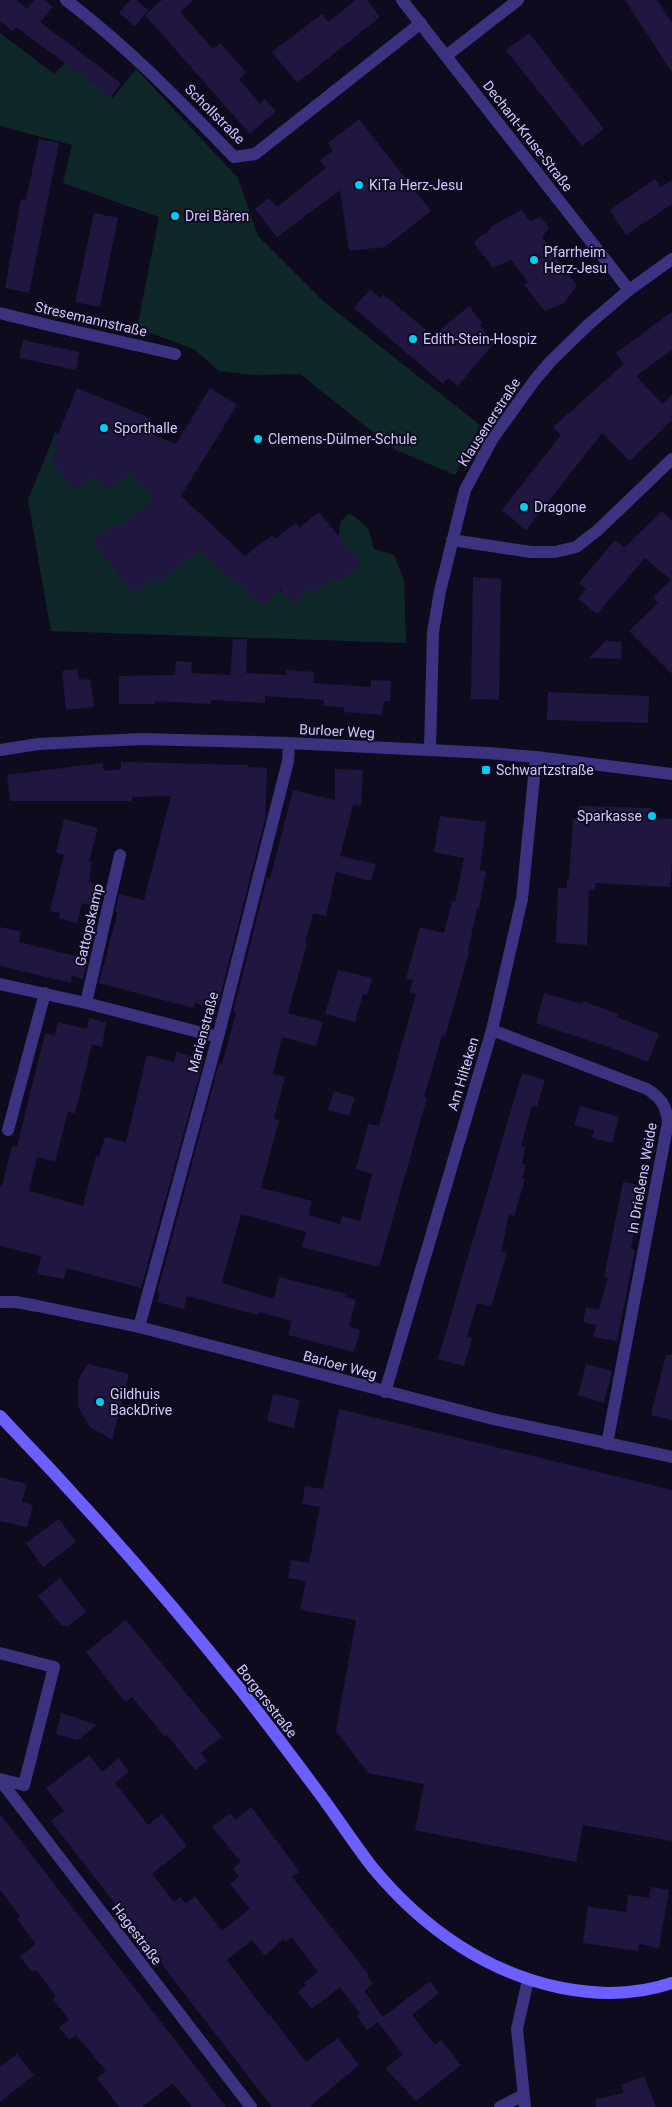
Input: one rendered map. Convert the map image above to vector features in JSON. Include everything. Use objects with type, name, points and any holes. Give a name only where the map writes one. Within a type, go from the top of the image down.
[{"type":"street","name":"Schollstraße","points":[[66,0],[123,45],[170,90],[234,157],[255,154],[421,23]]},
{"type":"street","name":"Dechant-Kruse-Straße","points":[[402,0],[629,290]]},
{"type":"street","points":[[446,56],[518,0]]},
{"type":"street","name":"Klausenerstraße","points":[[430,750],[433,632],[440,590],[464,490],[493,438],[534,380],[551,361],[589,324],[629,290],[672,259]]},
{"type":"street","name":"Stresemannstraße","points":[[0,312],[175,354]]},
{"type":"street","points":[[452,540],[531,552],[555,552],[576,547],[598,530],[672,459]]},
{"type":"street","name":"Burloer Weg","points":[[0,750],[38,744],[141,739],[289,743],[536,757],[672,774]]},
{"type":"street","name":"Marienstraße","points":[[139,1327],[218,1036],[288,761],[289,743]]},
{"type":"street","name":"Am Hilteken","points":[[385,1392],[492,1030],[522,899],[536,757]]},
{"type":"street","name":"Gattopskamp","points":[[86,1003],[120,855]]},
{"type":"street","points":[[0,984],[45,993],[218,1036]]},
{"type":"street","points":[[8,1130],[45,993]]},
{"type":"street","name":"In Drießens Weide","points":[[492,1030],[647,1089],[659,1097],[666,1108],[668,1122],[607,1444]]},
{"type":"street","name":"Barloer Weg","points":[[0,1302],[16,1302],[139,1327],[492,1419],[672,1457]]},
{"type":"street","name":"Borgersstraße","points":[[0,1416],[78,1498],[227,1674],[313,1785],[374,1868],[420,1918],[476,1958],[528,1980],[585,1992],[618,1993],[655,1989],[672,1983]]},
{"type":"street","points":[[0,1654],[54,1666],[24,1786],[0,1779]]},
{"type":"street","name":"Hagestraße","points":[[0,1779],[251,2107]]},
{"type":"street","points":[[500,2107],[524,2101],[517,2029],[528,1980]]},
{"type":"green space","points":[[0,33],[54,74],[65,63],[113,98],[136,69],[238,178],[258,236],[324,302],[480,425],[455,475],[394,449],[300,374],[254,375],[219,371],[194,349],[137,328],[159,217],[63,183],[72,145],[0,126]]},
{"type":"green space","points":[[56,431],[69,471],[125,464],[262,592],[296,590],[337,544],[341,521],[350,513],[368,528],[374,549],[394,555],[404,580],[406,643],[51,631],[28,500]]},
{"type":"building","points":[[0,0],[16,0],[27,9],[34,0],[44,0],[53,7],[40,22],[121,83],[111,97],[16,27],[13,31],[0,21]]},
{"type":"building","points":[[130,0],[136,0],[148,10],[135,26],[119,13]]},
{"type":"building","points":[[162,0],[194,0],[180,12],[213,49],[220,43],[246,72],[239,79],[260,104],[265,99],[276,111],[250,134],[145,15]]},
{"type":"building","points":[[356,0],[367,0],[380,17],[297,83],[272,52],[322,14],[328,22]]},
{"type":"building","points":[[625,0],[657,0],[672,23],[672,72]]},
{"type":"building","points":[[529,33],[604,129],[582,146],[506,50]]},
{"type":"building","name":"KiTa Herz-Jesu","points":[[359,119],[431,211],[385,247],[349,251],[340,190],[277,237],[255,209],[269,198],[277,207],[326,168],[320,161],[333,150],[328,143]]},
{"type":"building","points":[[39,139],[59,143],[29,293],[5,288],[21,199],[26,200]]},
{"type":"building","points":[[655,179],[661,187],[672,180],[672,204],[626,235],[610,210]]},
{"type":"building","name":"Pfarrheim Herz-Jesu","points":[[521,210],[530,221],[541,217],[549,228],[542,237],[577,286],[564,303],[545,311],[524,285],[528,282],[511,260],[493,268],[474,243],[480,236],[487,233],[491,227]]},
{"type":"building","points":[[94,213],[118,218],[100,307],[75,302]]},
{"type":"building","name":"Edith-Stein-Hospiz","points":[[370,289],[380,298],[383,294],[433,336],[469,306],[482,323],[480,325],[494,343],[458,386],[448,378],[443,384],[354,308]]},
{"type":"building","points":[[672,312],[672,350],[636,376],[662,404],[672,395],[672,420],[630,461],[602,433],[526,530],[502,510],[561,435],[553,427],[624,364],[616,353]]},
{"type":"building","points":[[23,340],[79,352],[76,370],[19,358]]},
{"type":"building","points":[[77,388],[150,418],[145,431],[176,444],[210,388],[228,399],[237,405],[181,496],[245,556],[272,535],[275,539],[296,523],[299,528],[319,512],[361,564],[340,581],[336,577],[317,592],[313,587],[293,603],[281,589],[262,605],[198,550],[158,583],[154,578],[134,594],[92,541],[113,525],[116,529],[153,499],[130,472],[106,490],[94,475],[74,490],[52,462],[57,449],[53,447]]},
{"type":"building","points":[[662,511],[672,521],[672,674],[629,631],[658,603],[653,597],[671,580],[645,558],[597,614],[578,599],[586,589],[579,583],[615,540],[624,548]]},
{"type":"building","points":[[473,577],[501,579],[499,700],[471,699]]},
{"type":"building","points":[[233,639],[247,639],[246,673],[286,675],[286,670],[314,672],[313,683],[371,687],[371,680],[391,681],[390,701],[384,701],[382,715],[344,712],[344,707],[323,706],[324,700],[265,696],[265,703],[211,700],[211,704],[155,701],[155,704],[119,704],[119,676],[175,675],[176,661],[192,662],[191,673],[230,675]]},
{"type":"building","points":[[606,641],[622,642],[621,659],[589,658]]},
{"type":"building","points":[[77,669],[79,680],[90,679],[94,707],[66,710],[62,671]]},
{"type":"building","points":[[548,692],[649,696],[648,723],[547,720]]},
{"type":"building","points":[[121,762],[248,765],[248,767],[267,768],[265,819],[217,1008],[195,1003],[193,1008],[99,983],[117,915],[117,912],[115,912],[119,894],[144,900],[171,796],[132,797],[132,801],[10,801],[7,775],[102,763],[104,771],[121,769]]},
{"type":"building","points":[[335,769],[363,770],[361,806],[353,805],[340,856],[376,864],[371,881],[336,872],[326,916],[313,913],[288,1013],[323,1022],[316,1046],[282,1037],[273,1074],[285,1077],[274,1119],[279,1120],[261,1188],[312,1201],[308,1215],[340,1224],[342,1216],[360,1221],[372,1174],[356,1169],[368,1124],[379,1126],[416,994],[410,992],[413,980],[406,979],[420,927],[444,933],[452,901],[455,902],[464,858],[434,852],[440,816],[486,822],[480,870],[486,871],[469,952],[445,1036],[442,1035],[424,1097],[427,1098],[379,1267],[302,1247],[306,1232],[241,1214],[225,1270],[222,1283],[274,1299],[279,1277],[346,1294],[345,1297],[356,1300],[349,1326],[360,1330],[354,1352],[288,1335],[292,1321],[259,1312],[258,1315],[187,1296],[184,1309],[157,1302],[160,1293],[157,1293],[219,1063],[222,1064],[236,1013],[233,1012],[267,878],[270,879],[293,790],[335,800]]},
{"type":"building","points":[[579,806],[652,808],[651,818],[672,819],[670,887],[595,883],[595,890],[589,890],[587,945],[556,943],[558,888],[567,888],[573,819],[578,819]]},
{"type":"building","points":[[64,819],[98,828],[89,862],[92,862],[89,882],[101,885],[100,888],[104,889],[100,908],[82,903],[77,923],[59,918],[60,913],[50,911],[64,855],[56,853]]},
{"type":"building","points":[[0,927],[21,932],[19,942],[88,959],[83,979],[72,976],[71,983],[0,966]]},
{"type":"building","points":[[338,970],[372,978],[367,995],[363,994],[355,1022],[325,1014]]},
{"type":"building","points":[[544,993],[582,1004],[583,1001],[618,1014],[617,1017],[659,1034],[648,1062],[536,1023]]},
{"type":"building","points":[[89,1018],[106,1023],[102,1047],[92,1044],[75,1113],[68,1112],[55,1162],[37,1157],[29,1191],[83,1206],[96,1156],[99,1157],[105,1137],[126,1142],[147,1055],[174,1062],[176,1052],[204,1059],[141,1288],[67,1268],[64,1279],[37,1274],[41,1256],[0,1246],[0,1186],[2,1186],[12,1146],[17,1147],[45,1033],[55,1036],[58,1022],[87,1029]]},
{"type":"building","points":[[522,1073],[545,1080],[537,1107],[532,1106],[521,1146],[525,1147],[522,1164],[526,1165],[522,1178],[525,1179],[514,1216],[509,1214],[501,1252],[507,1253],[491,1307],[477,1303],[467,1337],[472,1338],[464,1366],[438,1359]]},
{"type":"building","points":[[334,1091],[355,1098],[349,1116],[328,1110]]},
{"type":"building","points":[[580,1106],[619,1117],[612,1143],[592,1138],[594,1130],[574,1125]]},
{"type":"building","points":[[623,1182],[645,1186],[641,1212],[637,1212],[631,1249],[635,1250],[617,1341],[593,1337],[596,1325],[583,1322],[586,1307],[599,1310],[608,1278],[604,1277]]},
{"type":"building","points":[[666,1355],[672,1355],[672,1420],[651,1415]]},
{"type":"building","name":"Gildhuis BackDrive","points":[[88,1364],[129,1374],[112,1440],[90,1427],[78,1406],[78,1380]]},
{"type":"building","points":[[586,1364],[612,1371],[604,1403],[578,1395]]},
{"type":"building","points":[[273,1394],[300,1400],[294,1428],[267,1421]]},
{"type":"building","points":[[339,1409],[672,1490],[672,1841],[583,1825],[576,1862],[415,1830],[424,1784],[368,1773],[336,1731],[356,1620],[300,1610],[306,1581],[288,1578],[291,1560],[309,1563],[320,1507],[302,1504],[305,1486],[323,1489]]},
{"type":"building","points":[[0,1477],[27,1484],[22,1502],[33,1505],[27,1527],[0,1521]]},
{"type":"building","points":[[59,1519],[76,1542],[43,1567],[26,1543]]},
{"type":"building","points":[[60,1578],[86,1612],[68,1626],[62,1626],[38,1596]]},
{"type":"building","points":[[126,1620],[222,1737],[201,1753],[207,1761],[195,1770],[167,1735],[165,1737],[132,1697],[125,1702],[86,1652]]},
{"type":"building","points":[[61,1713],[97,1725],[78,1740],[56,1734]]},
{"type":"building","points":[[89,1755],[102,1772],[119,1758],[129,1772],[115,1783],[148,1825],[162,1814],[187,1846],[152,1874],[174,1902],[180,1897],[186,1904],[195,1896],[222,1931],[250,1909],[230,1884],[239,1877],[233,1869],[241,1862],[212,1827],[230,1813],[235,1820],[251,1807],[300,1872],[292,1877],[369,1975],[367,1976],[373,1984],[364,1991],[383,2017],[430,1981],[439,1993],[412,2015],[435,2045],[441,2040],[461,2065],[416,2101],[385,2068],[403,2055],[378,2022],[367,2030],[357,2016],[360,2013],[340,1987],[312,2009],[298,1992],[306,1985],[304,1983],[318,1972],[292,1937],[286,1942],[283,1939],[265,1956],[252,1940],[227,1960],[306,2062],[338,2038],[359,2065],[309,2107],[272,2107],[51,1821],[64,1811],[46,1788]]},
{"type":"building","points":[[0,1814],[226,2107],[192,2107],[173,2083],[142,2107],[119,2107],[97,2078],[106,2071],[76,2035],[69,2040],[59,2027],[69,2020],[53,1999],[56,1996],[36,1970],[32,1972],[20,1957],[36,1944],[17,1919],[20,1916],[0,1890]]},
{"type":"building","points":[[651,1887],[669,1890],[659,1948],[639,1944],[638,1951],[583,1943],[588,1907],[626,1912],[628,1895],[649,1898]]},
{"type":"building","points":[[17,2054],[34,2075],[0,2102],[0,2067]]},
{"type":"building","points":[[644,2076],[656,2107],[596,2107],[596,2099],[624,2093],[621,2085]]},
{"type":"place","name":"KiTa Herz-Jesu","points":[[359,185]]},
{"type":"place","name":"Drei Bären","points":[[175,216]]},
{"type":"place","name":"Pfarrheim Herz-Jesu","points":[[534,260]]},
{"type":"place","name":"Edith-Stein-Hospiz","points":[[413,339]]},
{"type":"place","name":"Sporthalle","points":[[104,428]]},
{"type":"place","name":"Clemens-Dülmer-Schule","points":[[258,439]]},
{"type":"place","name":"Dragone","points":[[524,507]]},
{"type":"place","name":"Schwartzstraße","points":[[486,770]]},
{"type":"place","name":"Sparkasse","points":[[652,816]]},
{"type":"place","name":"Gildhuis BackDrive","points":[[100,1402]]}]
